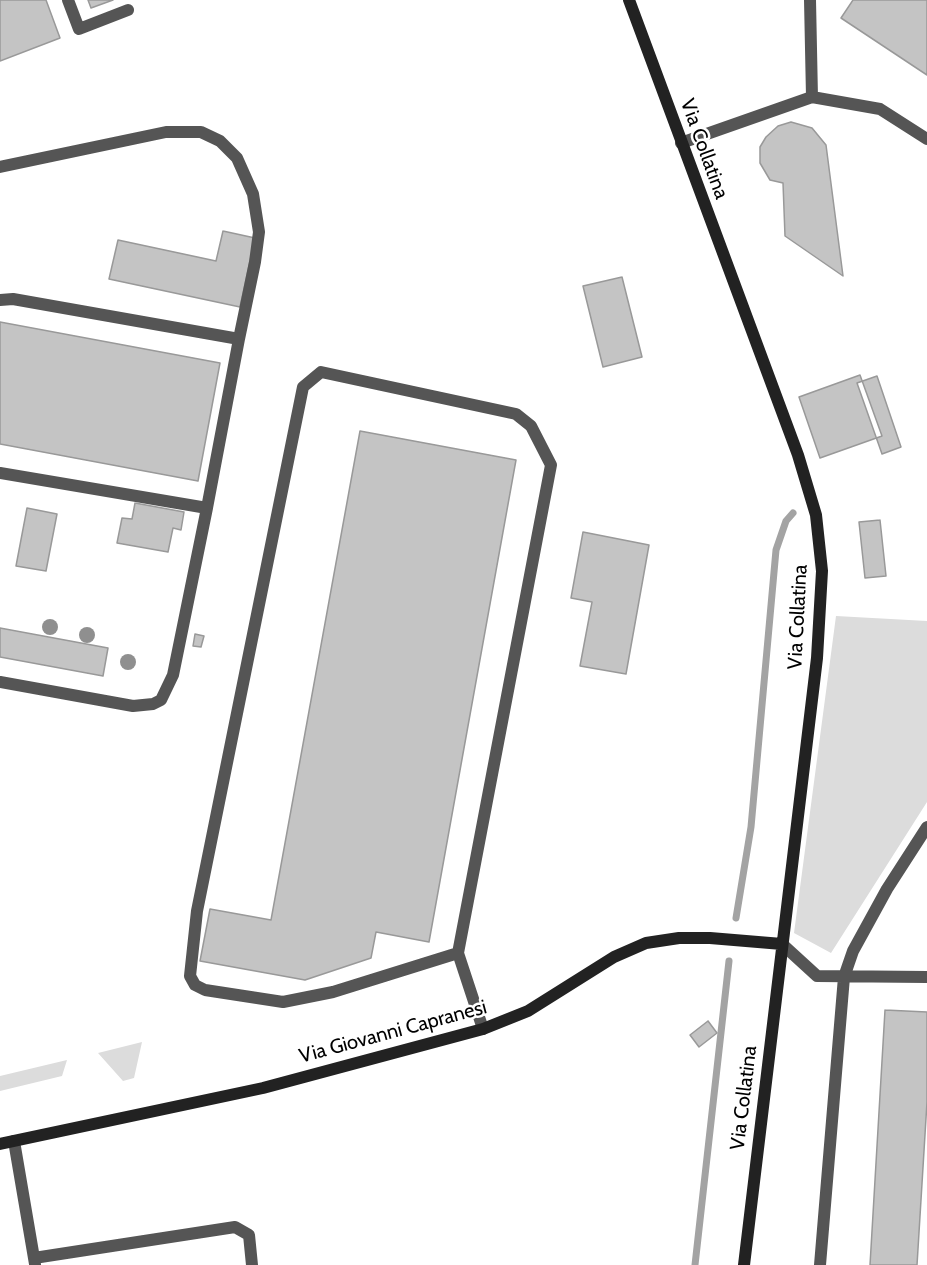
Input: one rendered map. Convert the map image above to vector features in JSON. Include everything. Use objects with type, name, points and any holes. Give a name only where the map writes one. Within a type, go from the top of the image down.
[{"type":"street","name":"Via Collatina","points":[[629,0],[798,455],[816,514],[822,571],[821,624],[744,1265]]},
{"type":"street","name":"Via Giovanni Capranesi","points":[[0,1144],[263,1088],[483,1029],[528,1011],[614,957],[646,943],[679,938],[710,938],[782,944]]},
{"type":"lane","points":[[68,0],[79,29],[128,10]]},
{"type":"lane","points":[[810,0],[812,97]]},
{"type":"lane","points":[[681,143],[812,97],[880,109],[927,139]]},
{"type":"lane","points":[[0,167],[178,130],[201,132],[220,141],[233,153],[244,169],[259,218],[255,262],[207,508],[173,675],[161,700],[153,704],[133,706],[0,682]]},
{"type":"lane","points":[[0,300],[13,299],[239,339]]},
{"type":"lane","points":[[458,953],[333,992],[283,1002],[205,990],[195,985],[190,976],[198,911],[303,387],[321,372],[516,414],[531,426],[551,465],[458,953],[483,1029]]},
{"type":"lane","points":[[0,473],[207,508]]},
{"type":"lane","points":[[820,1265],[844,977],[853,951],[887,889],[927,827]]},
{"type":"lane","points":[[782,944],[818,976],[927,977]]},
{"type":"lane","points":[[14,1142],[35,1262],[235,1227],[249,1235],[252,1265]]},
{"type":"shaded area","points":[[836,616],[927,621],[927,802],[831,953],[794,933]]},
{"type":"shaded area","points":[[142,1042],[134,1078],[123,1081],[98,1053]]},
{"type":"shaded area","points":[[67,1060],[62,1076],[0,1091],[0,1076]]},
{"type":"building","points":[[0,0],[46,0],[60,38],[0,61]]},
{"type":"building","points":[[88,0],[113,0],[91,8]]},
{"type":"building","points":[[853,0],[927,0],[927,75],[841,18]]},
{"type":"building","points":[[791,122],[812,128],[826,145],[843,276],[785,236],[783,183],[770,180],[760,163],[760,147],[766,137],[778,126]]},
{"type":"building","points":[[223,231],[255,238],[240,307],[109,279],[118,240],[216,261]]},
{"type":"building","points":[[622,277],[642,357],[603,367],[583,286]]},
{"type":"building","points":[[0,322],[220,363],[198,481],[0,444]]},
{"type":"building","points":[[860,375],[882,436],[820,458],[799,397]]},
{"type":"building","points":[[877,376],[901,447],[882,454],[857,383]]},
{"type":"building","points":[[360,431],[516,460],[429,942],[376,932],[371,958],[305,980],[200,961],[210,909],[271,920]]},
{"type":"building","points":[[135,503],[184,512],[181,530],[173,528],[168,552],[117,543],[122,518],[132,519]]},
{"type":"building","points":[[27,508],[57,514],[46,571],[16,566]]},
{"type":"building","points":[[880,520],[886,576],[865,578],[859,522]]},
{"type":"building","points":[[583,532],[649,545],[626,674],[580,666],[592,602],[571,598]]},
{"type":"building","points":[[0,628],[108,648],[103,676],[0,657]]},
{"type":"building","points":[[195,634],[204,636],[201,647],[193,646]]},
{"type":"building","points":[[885,1010],[927,1012],[927,1102],[917,1265],[870,1265]]},
{"type":"building","points":[[708,1021],[717,1033],[699,1047],[690,1035]]},
{"type":"waterway","points":[[736,918],[751,827],[776,550],[786,521],[793,513]]},
{"type":"waterway","points":[[695,1265],[729,961]]}]
